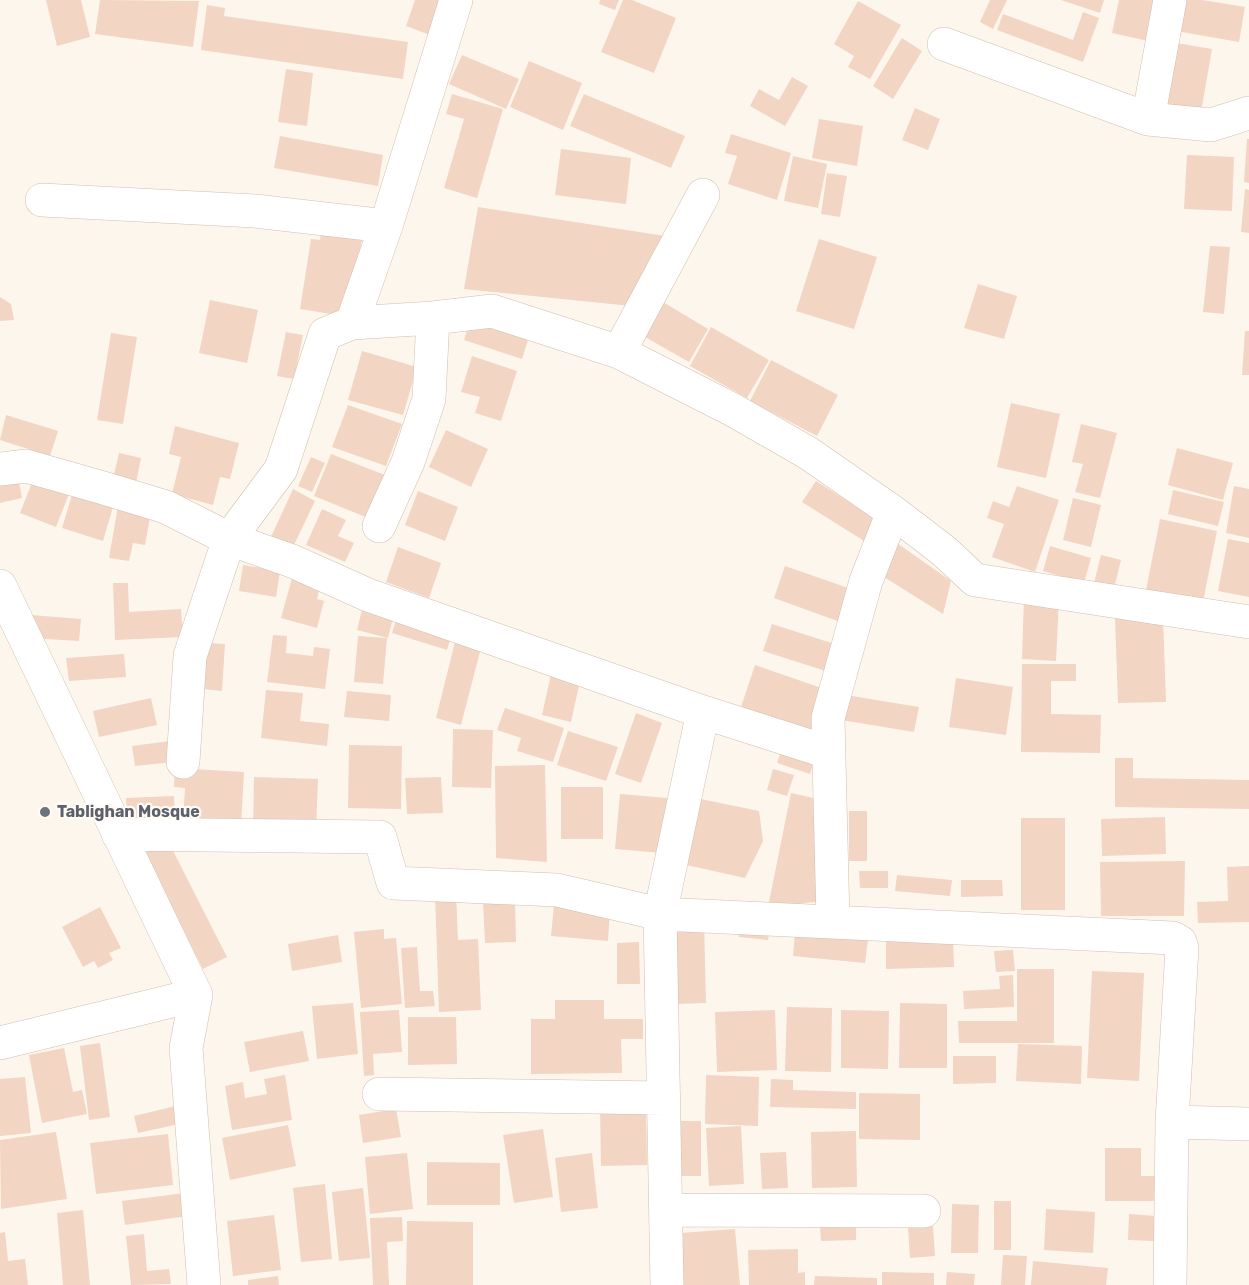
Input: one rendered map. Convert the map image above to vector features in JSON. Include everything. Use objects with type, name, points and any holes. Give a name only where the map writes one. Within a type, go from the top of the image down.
[{"type":"street","points":[[352,323],[386,226],[456,0]]},
{"type":"street","points":[[1148,119],[1170,0]]},
{"type":"street","points":[[944,44],[1148,119],[1210,125],[1249,113]]},
{"type":"street","points":[[619,352],[703,195]]},
{"type":"street","points":[[42,200],[255,211],[386,226]]},
{"type":"street","points":[[183,762],[190,656],[229,539],[281,469],[325,334],[352,323],[433,318],[492,311],[619,352],[733,410],[808,453],[893,512],[944,551],[975,580],[1249,622]]},
{"type":"street","points":[[379,526],[408,462],[429,399],[433,318]]},
{"type":"street","points":[[0,469],[26,466],[166,507],[229,539],[292,561],[368,595],[703,712],[828,752]]},
{"type":"street","points":[[834,922],[828,718],[866,581],[893,512]]},
{"type":"street","points":[[0,586],[196,995],[186,1048],[204,1285]]},
{"type":"street","points":[[668,1285],[660,914],[703,712]]},
{"type":"street","points":[[118,834],[380,837],[393,883],[557,890],[660,914],[1173,938],[1180,942],[1182,948],[1172,1122],[1170,1285]]},
{"type":"street","points":[[0,1043],[196,995]]},
{"type":"street","points":[[379,1094],[664,1098]]},
{"type":"street","points":[[1172,1122],[1249,1124]]},
{"type":"street","points":[[666,1210],[924,1211]]},
{"type":"building","points":[[46,0],[81,0],[90,37],[57,46]]},
{"type":"building","points":[[100,0],[199,1],[193,47],[95,34]]},
{"type":"building","points":[[415,0],[443,0],[430,35],[406,26]]},
{"type":"building","points":[[600,0],[619,0],[615,10],[599,4]]},
{"type":"building","points":[[623,0],[632,0],[676,18],[654,73],[601,52]]},
{"type":"building","points":[[990,0],[1007,0],[993,29],[980,22]]},
{"type":"building","points":[[1061,0],[1104,0],[1100,13]]},
{"type":"building","points":[[1119,0],[1158,0],[1148,41],[1112,33]]},
{"type":"building","points":[[1182,0],[1202,0],[1245,7],[1239,42],[1176,31]]},
{"type":"building","points":[[858,1],[901,25],[870,79],[848,67],[854,56],[834,44]]},
{"type":"building","points":[[207,5],[225,8],[224,16],[408,42],[403,79],[201,50]]},
{"type":"building","points":[[1083,12],[1099,18],[1083,62],[997,30],[1003,14],[1073,40]]},
{"type":"building","points":[[902,38],[922,51],[893,99],[873,86]]},
{"type":"building","points":[[1170,42],[1212,49],[1201,112],[1160,105]]},
{"type":"building","points":[[462,55],[519,79],[506,109],[449,84]]},
{"type":"building","points":[[529,61],[582,83],[563,130],[510,107]]},
{"type":"building","points":[[286,69],[313,73],[307,126],[278,122]]},
{"type":"building","points":[[792,77],[808,86],[785,126],[750,106],[759,89],[779,100]]},
{"type":"building","points":[[452,94],[503,109],[477,198],[444,188],[464,119],[446,114]]},
{"type":"building","points":[[584,94],[685,136],[671,168],[570,126]]},
{"type":"building","points":[[915,108],[940,119],[928,150],[902,140]]},
{"type":"building","points":[[819,119],[863,126],[857,166],[812,158]]},
{"type":"building","points":[[731,134],[791,153],[777,200],[728,184],[737,156],[725,153]]},
{"type":"building","points":[[280,136],[383,155],[378,186],[274,168]]},
{"type":"building","points":[[1247,139],[1249,139],[1249,183],[1244,182]]},
{"type":"building","points":[[561,149],[631,158],[626,204],[555,195]]},
{"type":"building","points":[[1187,155],[1234,157],[1232,211],[1184,209]]},
{"type":"building","points":[[793,156],[827,164],[818,208],[784,201]]},
{"type":"building","points":[[827,173],[847,176],[840,217],[821,214]]},
{"type":"building","points":[[1245,189],[1249,190],[1249,233],[1241,232]]},
{"type":"building","points":[[478,207],[665,236],[631,306],[464,289]]},
{"type":"building","points":[[322,225],[363,231],[350,317],[300,309],[311,239],[320,240]]},
{"type":"building","points":[[819,239],[877,257],[854,329],[796,311]]},
{"type":"building","points":[[1210,246],[1230,247],[1224,314],[1203,312]]},
{"type":"building","points":[[978,284],[1017,296],[1004,339],[964,328]]},
{"type":"building","points":[[0,297],[11,304],[14,320],[0,321]]},
{"type":"building","points":[[658,299],[708,329],[689,362],[638,333]]},
{"type":"building","points":[[210,300],[258,310],[247,363],[199,353]]},
{"type":"building","points":[[470,321],[528,340],[522,359],[464,340]]},
{"type":"building","points":[[711,327],[769,360],[747,398],[690,366]]},
{"type":"building","points":[[1245,331],[1249,331],[1249,375],[1242,375]]},
{"type":"building","points":[[286,332],[303,335],[294,379],[277,376]]},
{"type":"building","points":[[111,333],[137,337],[123,424],[97,420]]},
{"type":"building","points":[[362,351],[417,367],[403,415],[348,400]]},
{"type":"building","points":[[472,356],[517,371],[501,421],[475,413],[480,397],[461,392]]},
{"type":"building","points":[[771,360],[838,395],[817,436],[750,401]]},
{"type":"building","points":[[1011,403],[1060,414],[1046,478],[997,467]]},
{"type":"building","points":[[348,405],[402,424],[386,466],[332,447]]},
{"type":"building","points":[[6,415],[58,431],[50,456],[0,440]]},
{"type":"building","points":[[1081,424],[1117,433],[1100,498],[1075,492],[1083,464],[1072,462]]},
{"type":"building","points":[[175,426],[239,443],[230,479],[220,477],[213,505],[172,494],[181,457],[169,454]]},
{"type":"building","points":[[446,430],[488,449],[471,487],[429,467]]},
{"type":"building","points":[[1177,448],[1233,463],[1223,500],[1168,485]]},
{"type":"building","points":[[119,453],[141,458],[135,488],[112,483]]},
{"type":"building","points":[[331,454],[385,475],[368,518],[314,496]]},
{"type":"building","points":[[311,457],[325,463],[312,492],[298,486]]},
{"type":"building","points":[[35,475],[71,489],[56,527],[20,513]]},
{"type":"building","points":[[18,476],[22,498],[0,503],[0,479]]},
{"type":"building","points":[[816,481],[877,520],[864,541],[802,502]]},
{"type":"building","points":[[1017,486],[1059,500],[1035,572],[992,557],[1004,524],[987,518],[993,501],[1009,507]]},
{"type":"building","points":[[1234,486],[1249,489],[1249,538],[1226,533]]},
{"type":"building","points":[[74,488],[115,500],[103,541],[62,528]]},
{"type":"building","points":[[293,489],[315,501],[293,547],[271,537]]},
{"type":"building","points":[[1173,490],[1224,502],[1218,526],[1168,514]]},
{"type":"building","points":[[418,491],[458,507],[445,541],[405,525]]},
{"type":"building","points":[[1073,498],[1101,505],[1091,547],[1063,540]]},
{"type":"building","points":[[118,506],[151,512],[145,545],[133,543],[129,561],[109,558]]},
{"type":"building","points":[[322,509],[346,520],[338,536],[354,543],[345,562],[306,545]]},
{"type":"building","points":[[1160,519],[1217,531],[1203,602],[1146,590]]},
{"type":"building","points":[[887,536],[951,581],[943,614],[876,572]]},
{"type":"building","points":[[1228,539],[1249,543],[1249,597],[1218,591]]},
{"type":"building","points":[[1050,546],[1091,558],[1084,583],[1043,571]]},
{"type":"building","points":[[398,547],[441,563],[429,598],[386,582]]},
{"type":"building","points":[[1101,555],[1121,560],[1113,593],[1093,587]]},
{"type":"building","points":[[243,565],[280,571],[276,597],[239,591]]},
{"type":"building","points":[[785,566],[854,590],[843,623],[774,598]]},
{"type":"building","points":[[292,578],[320,586],[317,599],[324,601],[317,628],[281,618]]},
{"type":"building","points":[[113,583],[128,583],[129,612],[181,609],[183,637],[115,640]]},
{"type":"building","points":[[1024,597],[1059,599],[1056,661],[1022,659]]},
{"type":"building","points":[[365,598],[396,606],[388,638],[357,630]]},
{"type":"building","points":[[399,611],[454,628],[447,650],[392,633]]},
{"type":"building","points":[[31,615],[81,619],[79,641],[29,638]]},
{"type":"building","points":[[1163,617],[1166,702],[1118,703],[1115,618]]},
{"type":"building","points":[[772,624],[844,647],[835,674],[763,651]]},
{"type":"building","points":[[273,635],[287,636],[286,653],[313,656],[314,647],[330,649],[325,689],[267,682]]},
{"type":"building","points":[[358,636],[387,638],[383,684],[354,682]]},
{"type":"building","points":[[456,638],[482,644],[461,725],[436,718]]},
{"type":"building","points":[[207,643],[225,644],[222,691],[203,689]]},
{"type":"building","points":[[124,654],[126,677],[69,681],[66,658]]},
{"type":"building","points":[[1022,664],[1076,664],[1076,681],[1051,681],[1051,714],[1101,715],[1100,753],[1021,752]]},
{"type":"building","points":[[755,665],[830,691],[812,745],[737,719]]},
{"type":"building","points":[[551,674],[580,681],[571,722],[542,715]]},
{"type":"building","points":[[956,678],[1013,687],[1006,735],[949,727]]},
{"type":"building","points":[[266,690],[303,693],[300,721],[329,724],[327,746],[261,738]]},
{"type":"building","points":[[347,691],[391,695],[389,721],[344,717]]},
{"type":"building","points":[[846,695],[919,707],[914,732],[841,720]]},
{"type":"building","points":[[151,698],[157,725],[99,737],[93,711]]},
{"type":"building","points":[[505,708],[564,728],[553,762],[517,751],[521,738],[497,730]]},
{"type":"building","points":[[636,713],[662,723],[641,783],[615,774]]},
{"type":"building","points":[[453,729],[493,730],[491,788],[452,787]]},
{"type":"building","points":[[568,731],[618,747],[606,781],[557,765]]},
{"type":"building","points":[[170,741],[173,762],[135,766],[132,746]]},
{"type":"building","points":[[783,744],[816,755],[810,774],[777,763]]},
{"type":"building","points":[[349,745],[402,746],[401,809],[348,808]]},
{"type":"building","points":[[1115,758],[1133,758],[1133,778],[1249,780],[1249,809],[1115,807]]},
{"type":"building","points":[[545,765],[547,862],[496,858],[495,766]]},
{"type":"building","points":[[175,768],[244,772],[241,825],[183,821],[185,788],[174,787]]},
{"type":"building","points":[[773,769],[794,775],[787,796],[767,790]]},
{"type":"building","points":[[254,777],[318,779],[316,830],[253,828]]},
{"type":"building","points":[[441,777],[443,813],[407,814],[405,778]]},
{"type":"building","points":[[561,787],[603,787],[603,839],[561,839]]},
{"type":"building","points":[[791,793],[823,800],[824,901],[768,907]]},
{"type":"building","points":[[620,794],[667,798],[662,853],[615,849]]},
{"type":"building","points":[[174,796],[175,819],[127,821],[126,798]]},
{"type":"building","points":[[696,798],[759,811],[763,841],[745,878],[682,864]]},
{"type":"building","points":[[849,811],[867,811],[867,861],[849,861]]},
{"type":"building","points":[[1165,817],[1166,854],[1102,856],[1101,819]]},
{"type":"building","points":[[1021,818],[1065,818],[1065,910],[1021,910]]},
{"type":"building","points":[[168,841],[227,957],[203,969],[144,853]]},
{"type":"building","points":[[1185,861],[1184,916],[1101,916],[1100,862]]},
{"type":"building","points":[[1249,866],[1249,922],[1198,923],[1197,902],[1228,901],[1227,867]]},
{"type":"building","points":[[859,871],[888,871],[888,888],[860,888]]},
{"type":"building","points":[[897,875],[952,880],[950,896],[895,891]]},
{"type":"building","points":[[961,880],[1002,880],[1003,896],[961,897]]},
{"type":"building","points":[[456,893],[458,940],[478,939],[481,1010],[439,1012],[435,894]]},
{"type":"building","points":[[515,899],[516,942],[485,943],[483,901]]},
{"type":"building","points":[[554,905],[610,910],[608,941],[551,936]]},
{"type":"building","points":[[100,907],[121,948],[109,953],[113,960],[98,968],[94,961],[83,967],[62,927]]},
{"type":"building","points":[[741,918],[771,922],[768,940],[739,937]]},
{"type":"building","points":[[704,920],[706,1003],[676,1004],[673,921]]},
{"type":"building","points":[[384,929],[384,939],[396,938],[402,1004],[361,1008],[354,932]]},
{"type":"building","points":[[795,933],[868,940],[865,963],[793,956]]},
{"type":"building","points":[[338,935],[342,962],[292,971],[288,944]]},
{"type":"building","points":[[953,939],[954,967],[886,969],[886,941]]},
{"type":"building","points":[[639,942],[640,984],[617,984],[617,943]]},
{"type":"building","points":[[417,947],[420,991],[433,991],[435,1006],[405,1008],[401,948]]},
{"type":"building","points":[[1013,950],[1015,971],[996,972],[994,951]]},
{"type":"building","points":[[1017,969],[1054,969],[1054,1043],[959,1043],[958,1021],[1017,1021]]},
{"type":"building","points":[[1092,971],[1144,973],[1139,1081],[1087,1078]]},
{"type":"building","points":[[1013,975],[1014,1007],[964,1009],[963,991],[1000,989],[999,976]]},
{"type":"building","points":[[555,1000],[604,1000],[604,1019],[643,1019],[643,1039],[621,1039],[622,1073],[531,1074],[531,1019],[555,1019]]},
{"type":"building","points":[[353,1003],[358,1054],[317,1059],[312,1006]]},
{"type":"building","points":[[900,1003],[947,1004],[947,1068],[899,1068]]},
{"type":"building","points":[[787,1007],[832,1008],[831,1072],[785,1071]]},
{"type":"building","points":[[399,1010],[402,1052],[373,1054],[374,1075],[364,1076],[360,1012]]},
{"type":"building","points":[[775,1010],[777,1070],[717,1072],[715,1012]]},
{"type":"building","points":[[841,1010],[889,1011],[888,1069],[841,1068]]},
{"type":"building","points":[[408,1017],[456,1017],[457,1064],[408,1065]]},
{"type":"building","points":[[303,1031],[309,1061],[250,1072],[244,1042]]},
{"type":"building","points":[[100,1043],[110,1117],[89,1120],[80,1046]]},
{"type":"building","points":[[1018,1044],[1082,1046],[1081,1084],[1016,1081]]},
{"type":"building","points":[[64,1048],[73,1092],[82,1090],[87,1114],[42,1123],[29,1055]]},
{"type":"building","points":[[953,1056],[996,1056],[996,1083],[953,1084]]},
{"type":"building","points":[[285,1075],[292,1120],[232,1130],[225,1086],[243,1082],[245,1098],[267,1094],[264,1079]]},
{"type":"building","points":[[706,1075],[759,1077],[758,1126],[705,1124]]},
{"type":"building","points":[[25,1077],[31,1133],[0,1136],[0,1079]]},
{"type":"building","points":[[771,1079],[793,1080],[793,1090],[856,1092],[856,1109],[770,1107]]},
{"type":"building","points":[[859,1093],[920,1094],[920,1140],[859,1139]]},
{"type":"building","points":[[184,1104],[188,1122],[138,1133],[134,1116]]},
{"type":"building","points":[[646,1104],[647,1165],[601,1166],[600,1105]]},
{"type":"building","points":[[396,1109],[401,1137],[363,1143],[359,1115]]},
{"type":"building","points":[[671,1121],[701,1121],[701,1176],[672,1176]]},
{"type":"building","points":[[288,1125],[296,1166],[230,1180],[222,1138]]},
{"type":"building","points":[[741,1126],[744,1184],[709,1186],[706,1128]]},
{"type":"building","points":[[543,1129],[553,1197],[514,1203],[503,1135]]},
{"type":"building","points":[[856,1131],[857,1187],[812,1188],[811,1132]]},
{"type":"building","points":[[56,1132],[67,1199],[1,1209],[0,1140]]},
{"type":"building","points":[[168,1134],[173,1185],[96,1194],[90,1143]]},
{"type":"building","points":[[1105,1148],[1141,1148],[1141,1176],[1157,1176],[1157,1201],[1105,1201]]},
{"type":"building","points":[[786,1152],[788,1188],[762,1189],[760,1153]]},
{"type":"building","points":[[407,1153],[413,1209],[370,1214],[365,1157]]},
{"type":"building","points":[[592,1153],[598,1208],[561,1212],[555,1158]]},
{"type":"building","points":[[427,1162],[500,1163],[500,1205],[427,1205]]},
{"type":"building","points":[[325,1184],[332,1259],[301,1262],[293,1188]]},
{"type":"building","points":[[363,1188],[370,1258],[339,1261],[332,1192]]},
{"type":"building","points":[[184,1193],[187,1216],[125,1225],[122,1201]]},
{"type":"building","points":[[994,1201],[1011,1201],[1011,1250],[994,1250]]},
{"type":"building","points":[[952,1204],[979,1205],[978,1253],[951,1253]]},
{"type":"building","points":[[1046,1209],[1095,1212],[1093,1253],[1044,1250]]},
{"type":"building","points":[[83,1210],[90,1285],[63,1285],[57,1213]]},
{"type":"building","points":[[1129,1214],[1156,1216],[1154,1241],[1128,1240]]},
{"type":"building","points":[[274,1215],[281,1270],[233,1276],[227,1221]]},
{"type":"building","points":[[402,1217],[403,1241],[387,1242],[389,1285],[373,1285],[370,1218]]},
{"type":"building","points":[[407,1221],[473,1222],[473,1285],[406,1285]]},
{"type":"building","points":[[856,1224],[856,1240],[821,1241],[820,1225]]},
{"type":"building","points":[[933,1226],[935,1256],[910,1258],[908,1228]]},
{"type":"building","points":[[735,1229],[740,1285],[684,1285],[680,1233]]},
{"type":"building","points":[[5,1232],[8,1261],[25,1259],[28,1285],[0,1285],[0,1233]]},
{"type":"building","points":[[144,1234],[147,1271],[169,1269],[171,1284],[131,1285],[126,1236]]},
{"type":"building","points":[[798,1249],[798,1273],[805,1272],[805,1285],[749,1285],[748,1250]]},
{"type":"building","points":[[1003,1255],[1027,1256],[1025,1285],[1001,1285]]},
{"type":"building","points":[[1033,1261],[1108,1268],[1106,1285],[1031,1285]]},
{"type":"building","points":[[882,1272],[934,1273],[934,1285],[882,1285]]},
{"type":"building","points":[[947,1272],[975,1274],[974,1285],[946,1285]]},
{"type":"building","points":[[278,1276],[279,1285],[248,1285],[248,1280]]},
{"type":"building","points":[[815,1276],[877,1278],[877,1285],[814,1285]]},
{"type":"place","name":"Tablighan Mosque","points":[[45,812]]}]
